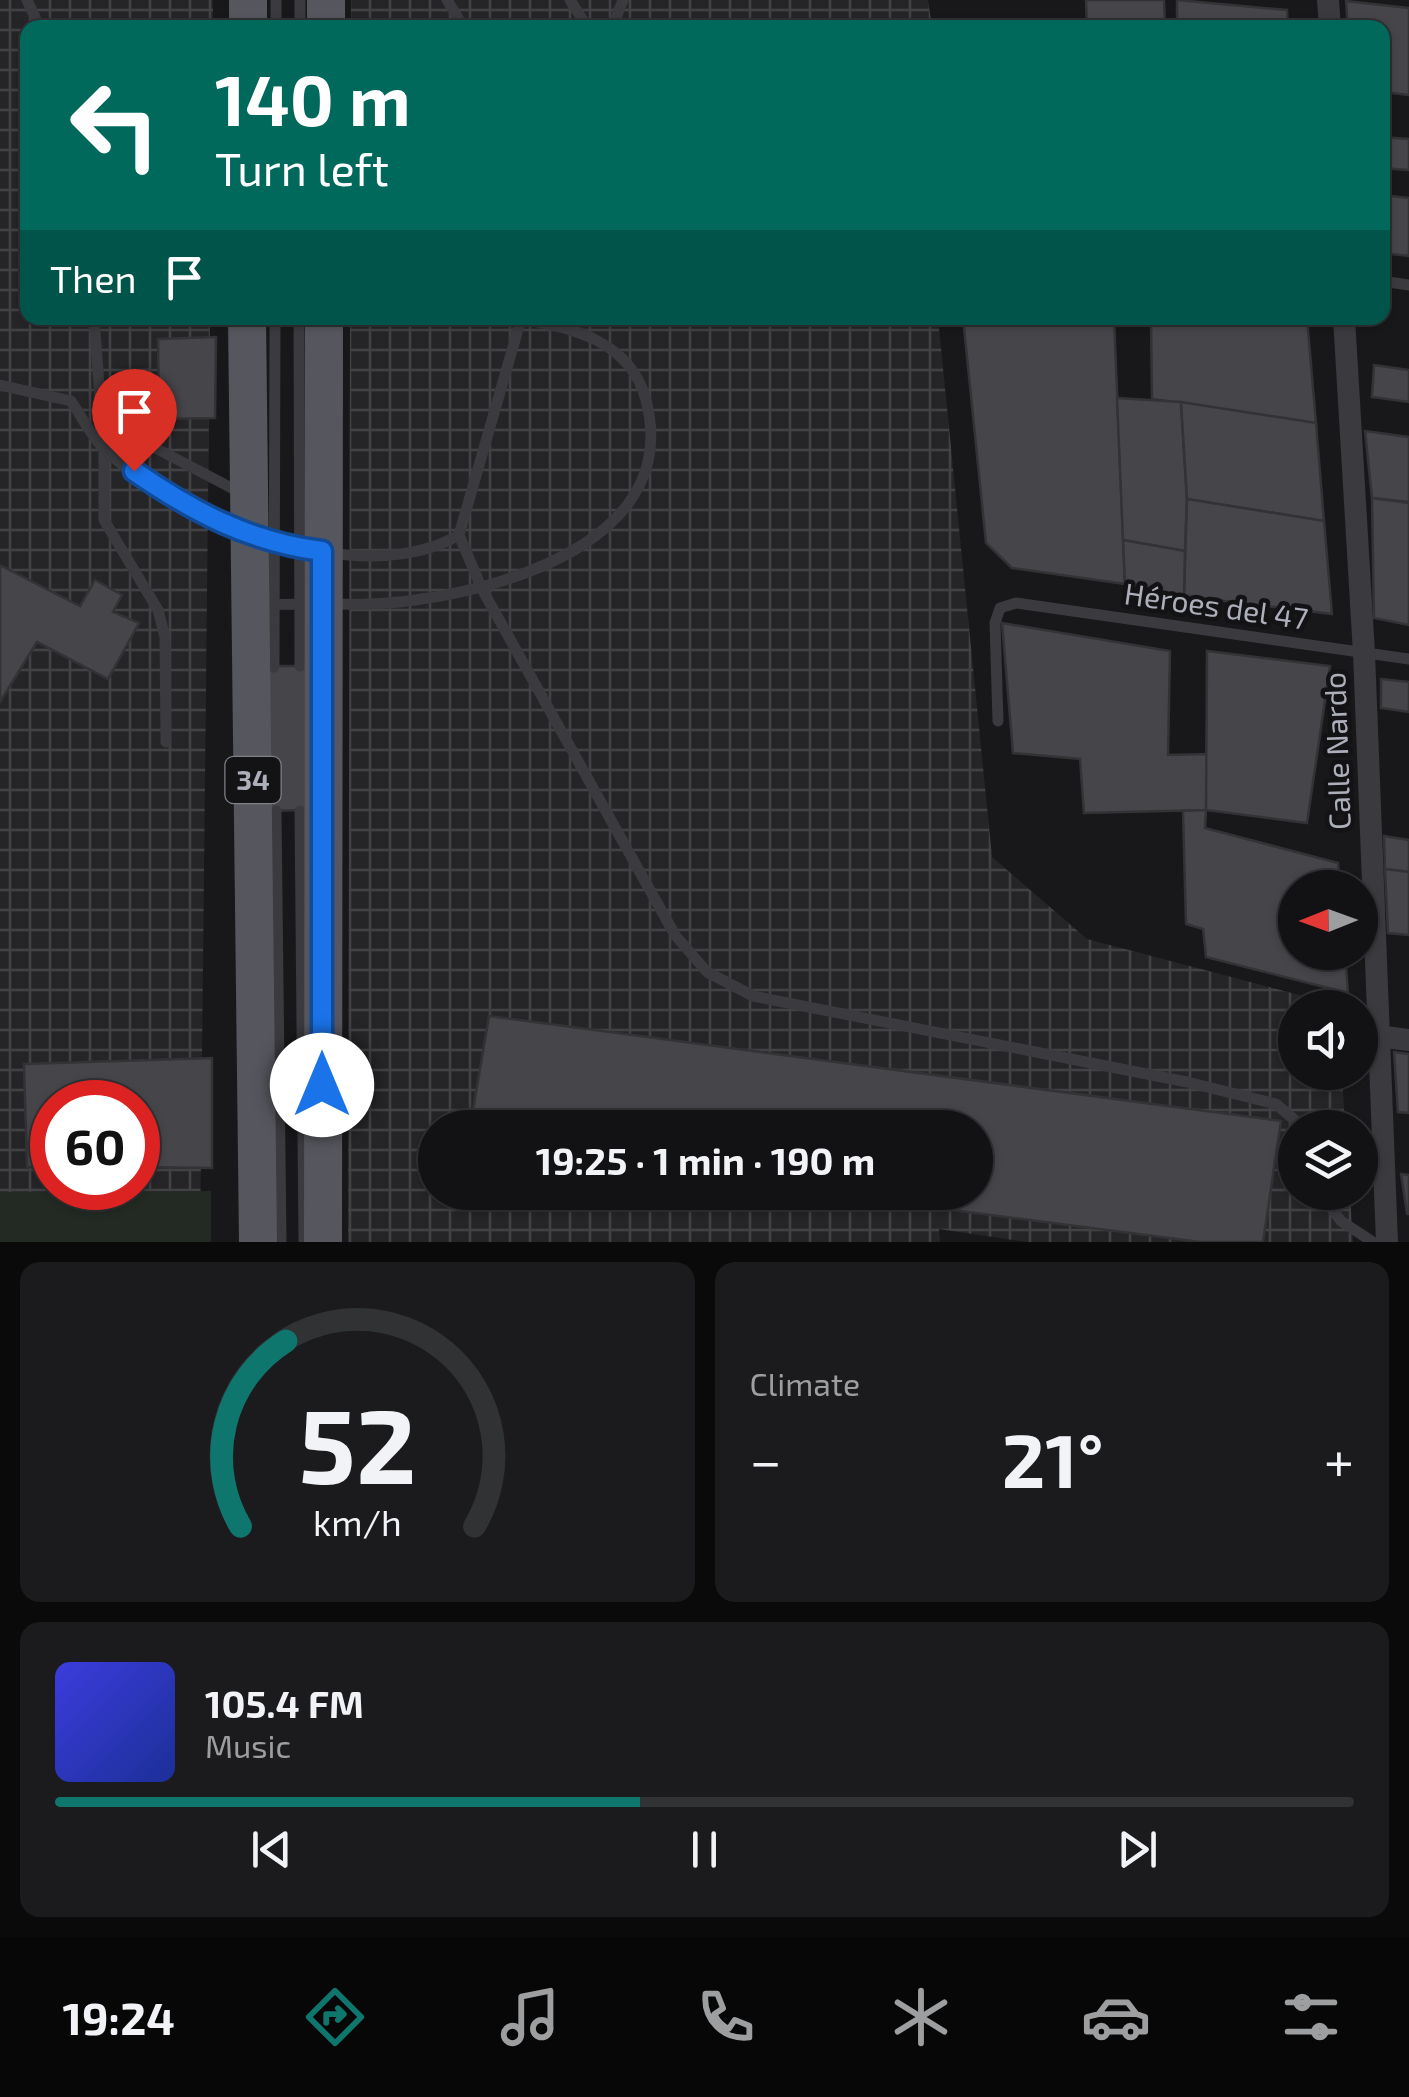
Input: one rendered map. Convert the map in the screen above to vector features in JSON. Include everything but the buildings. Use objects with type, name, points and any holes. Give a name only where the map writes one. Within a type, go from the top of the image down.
[{"type":"main road","name":"34","points":[[247,325],[262,605],[258,1242]]},
{"type":"main road","name":"34","points":[[323,1242],[310,550],[324,325]]},
{"type":"street","name":"Calle Nardo","points":[[1344,325],[1364,653],[1376,990]]},
{"type":"street","name":"Calle Nardo","points":[[1378,1036],[1387,1242]]},
{"type":"street","points":[[1378,1036],[1409,1040]]},
{"type":"lane","points":[[1318,0],[1328,0]]},
{"type":"lane","points":[[95,325],[104,450],[104,520],[158,610],[165,638],[166,742]]},
{"type":"lane","points":[[256,523],[274,325]]},
{"type":"lane","points":[[299,325],[310,550]]},
{"type":"lane","points":[[519,325],[459,536],[482,589],[675,935],[707,972],[753,996],[1187,1082],[1276,1104],[1283,1110]]},
{"type":"lane","points":[[274,666],[262,605],[400,602],[482,589],[543,568],[588,540],[638,494],[650,458],[652,422],[644,390],[622,360],[598,339],[557,325]]},
{"type":"lane","points":[[0,385],[71,401],[104,450],[195,513],[256,523]]},
{"type":"lane","points":[[102,420],[256,523],[310,550],[415,554],[459,536]]},
{"type":"lane","name":"Héroes del 47","points":[[998,721],[995,622],[1000,608],[1016,603],[1409,659]]},
{"type":"lane","points":[[300,666],[310,604]]},
{"type":"lane","points":[[276,810],[281,1242]]},
{"type":"lane","points":[[300,810],[304,1242]]},
{"type":"lane","points":[[1332,1210],[1340,1222],[1373,1242]]},
{"type":"shaded area","points":[[0,0],[213,0],[213,20],[20,20],[20,325],[210,325],[200,1242],[0,1242]]},
{"type":"shaded area","points":[[351,0],[928,0],[931,20],[351,20]]},
{"type":"shaded area","points":[[350,325],[939,325],[992,857],[1087,939],[1280,990],[1278,1090],[1343,1090],[1344,1110],[1278,1110],[1278,1210],[1351,1210],[1353,1242],[1027,1242],[939,1229],[940,1242],[348,1242]]},
{"type":"shaded area","points":[[160,1191],[211,1191],[211,1242],[0,1242],[0,1192],[30,1192],[30,1210],[160,1210]]},
{"type":"route","points":[[134,471],[195,513],[260,538],[322,551],[322,1085]]}]
